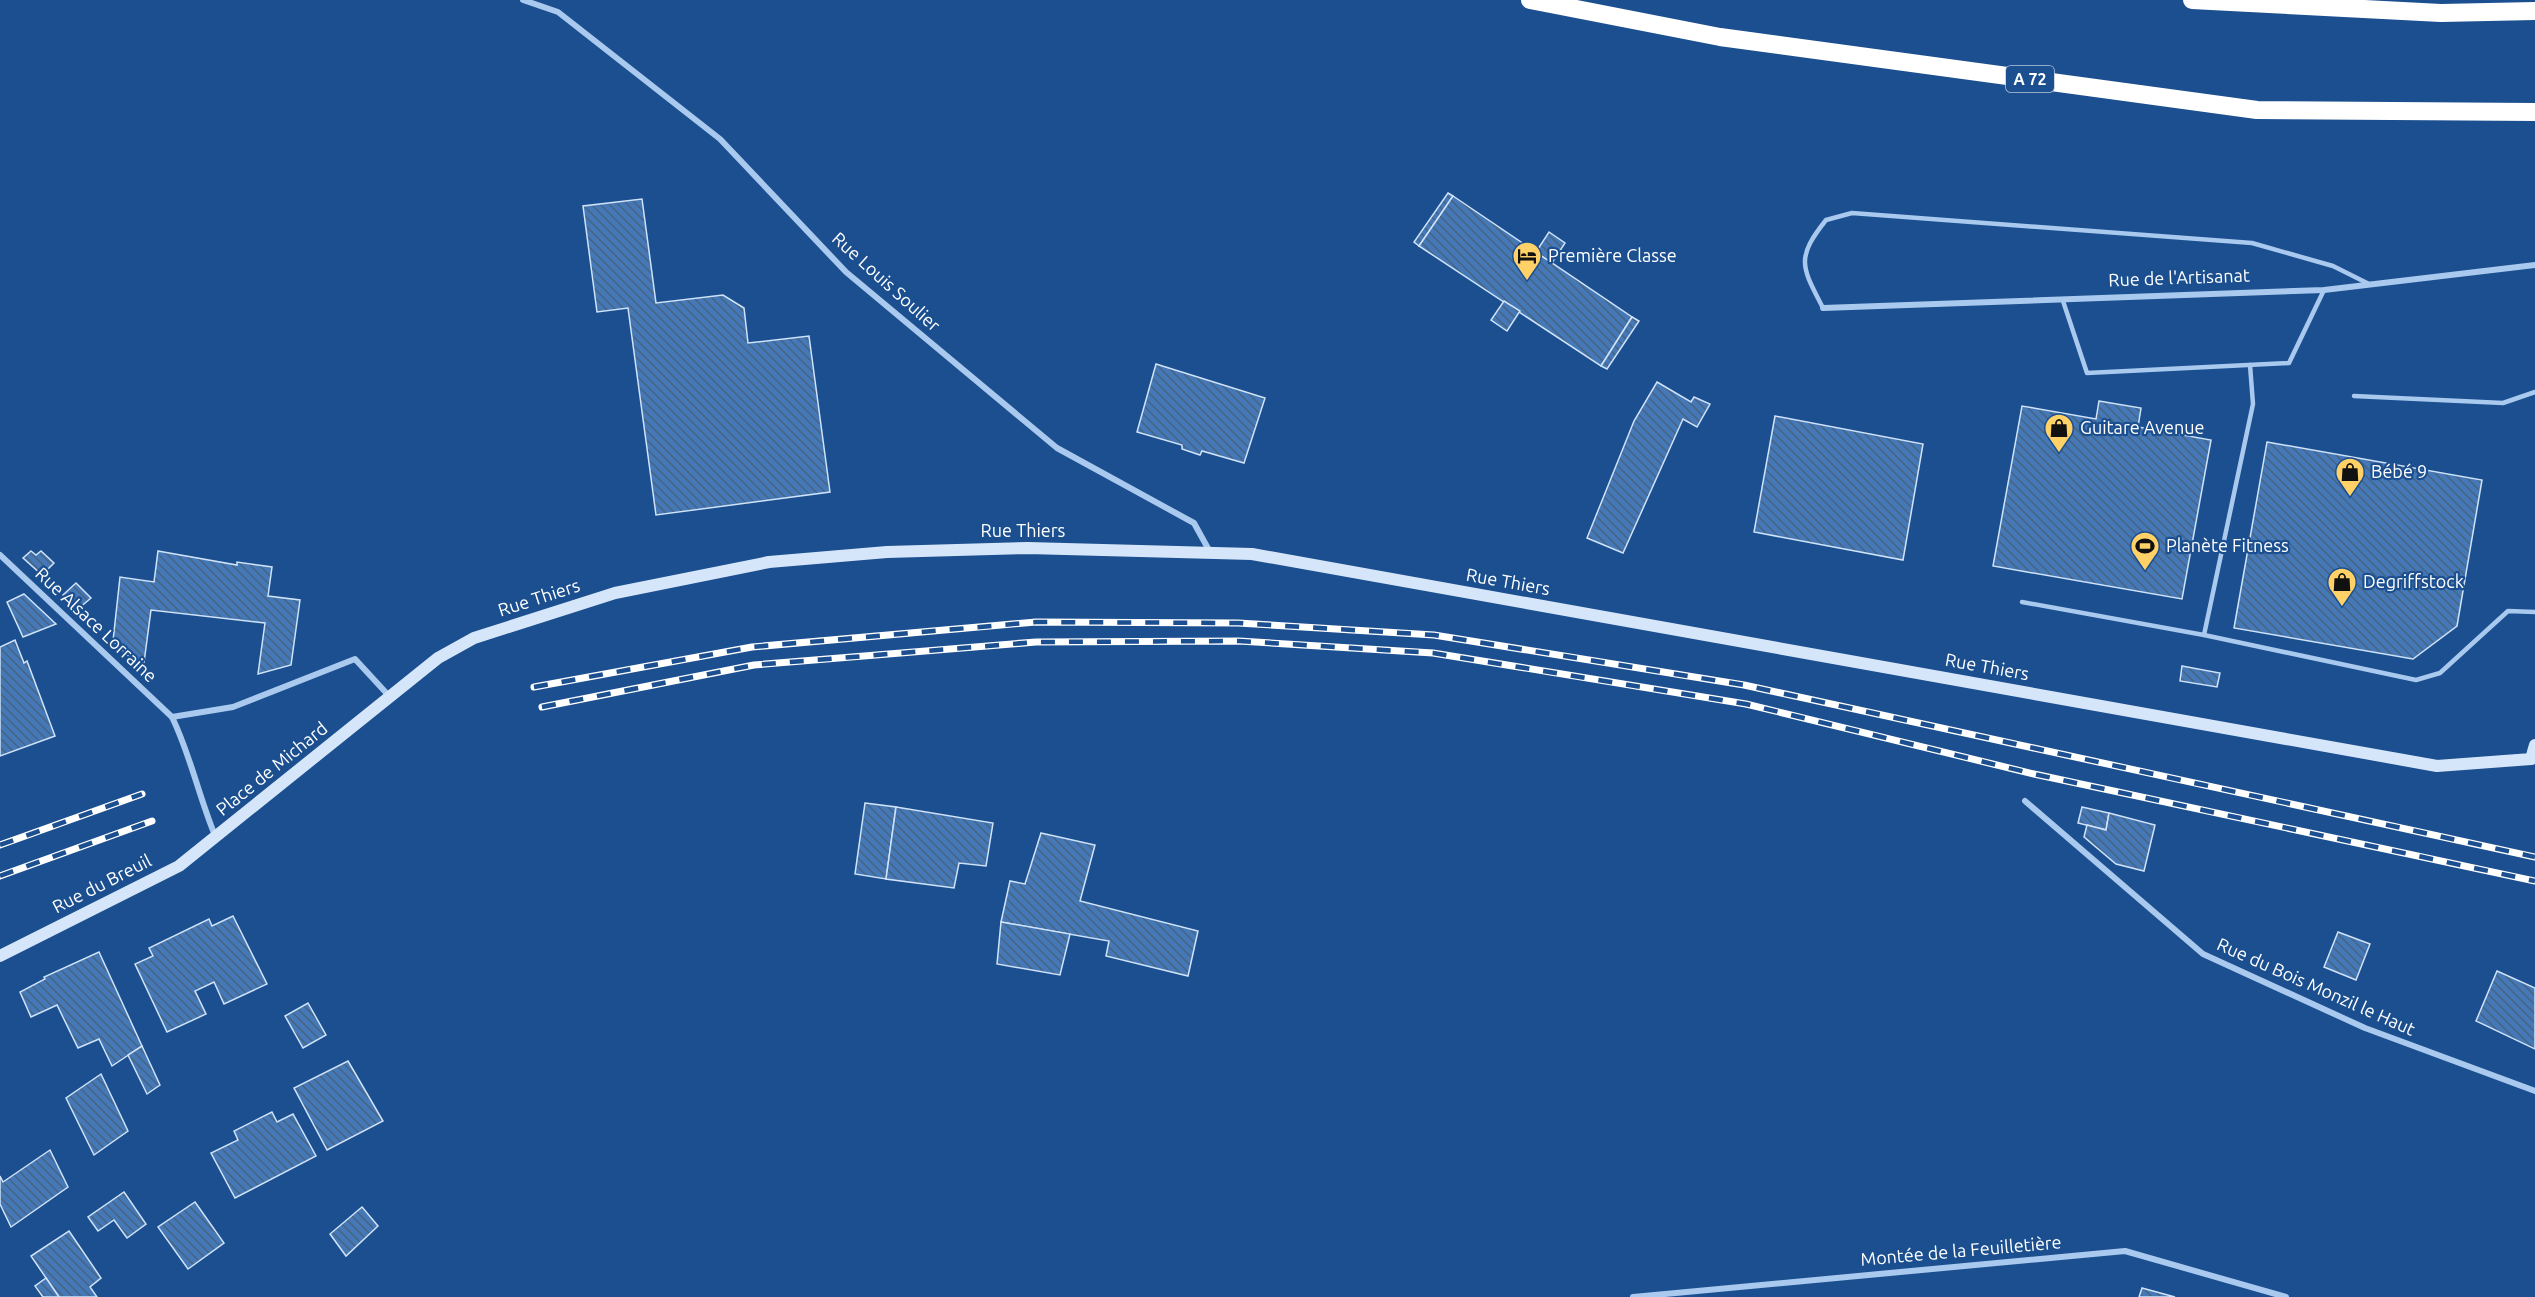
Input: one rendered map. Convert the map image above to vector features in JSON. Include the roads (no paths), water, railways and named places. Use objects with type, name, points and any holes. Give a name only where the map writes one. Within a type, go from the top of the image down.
[{"type":"highway","name":"A 72","points":[[1530,0],[1720,37],[2257,110],[2535,112]]},
{"type":"highway","points":[[2192,0],[2441,13],[2535,11]]},
{"type":"street","name":"Rue Louis Soulier","points":[[522,0],[558,12],[720,139],[846,272],[1057,448],[1194,523],[1210,552]]},
{"type":"street","name":"Rue de l'Artisanat","points":[[1823,308],[2324,290],[2535,265]]},
{"type":"street","name":"Rue Thiers","points":[[474,638],[615,593],[769,562],[887,552],[1028,548],[1252,554],[2437,766],[2533,760]]},
{"type":"street","name":"Rue Alsace Lorraine","points":[[0,555],[172,717]]},
{"type":"street","name":"Place de Michard","points":[[172,717],[185,744],[204,809],[216,838],[438,658],[474,638]]},
{"type":"street","points":[[172,717],[233,707],[355,659],[390,697]]},
{"type":"street","points":[[2533,760],[2535,745]]},
{"type":"street","name":"Rue du Bois Monzil le Haut","points":[[2025,801],[2203,954],[2365,1028],[2535,1091]]},
{"type":"street","name":"Rue du Breuil","points":[[0,956],[179,866],[216,838]]},
{"type":"street","name":"Montée de la Feuilletière","points":[[1633,1297],[2125,1251],[2286,1297]]},
{"type":"lane","points":[[1823,308],[1805,273],[1804,253],[1826,220],[1852,213],[2252,243],[2333,266],[2370,285]]},
{"type":"lane","points":[[2063,301],[2087,373],[2289,363],[2324,290]]},
{"type":"lane","points":[[2204,635],[2253,404],[2250,365]]},
{"type":"lane","points":[[2354,396],[2503,404],[2535,392]]},
{"type":"lane","points":[[2022,602],[2204,635],[2416,680],[2440,673],[2508,611],[2535,612]]},
{"type":"railway","points":[[534,687],[752,647],[1036,622],[1238,623],[1434,635],[1744,685],[2535,857]]},
{"type":"railway","points":[[542,707],[754,665],[1036,642],[1239,641],[1433,653],[1746,704],[2034,774],[2535,881]]},
{"type":"railway","points":[[0,845],[142,794]]},
{"type":"railway","points":[[0,876],[152,821]]},
{"type":"place","name":"Première Classe","points":[[1527,282]]},
{"type":"place","name":"Guitare Avenue","points":[[2059,454]]},
{"type":"place","name":"Bébé 9","points":[[2350,498]]},
{"type":"place","name":"Planète Fitness","points":[[2145,572]]},
{"type":"place","name":"Degriffstock","points":[[2342,608]]}]
